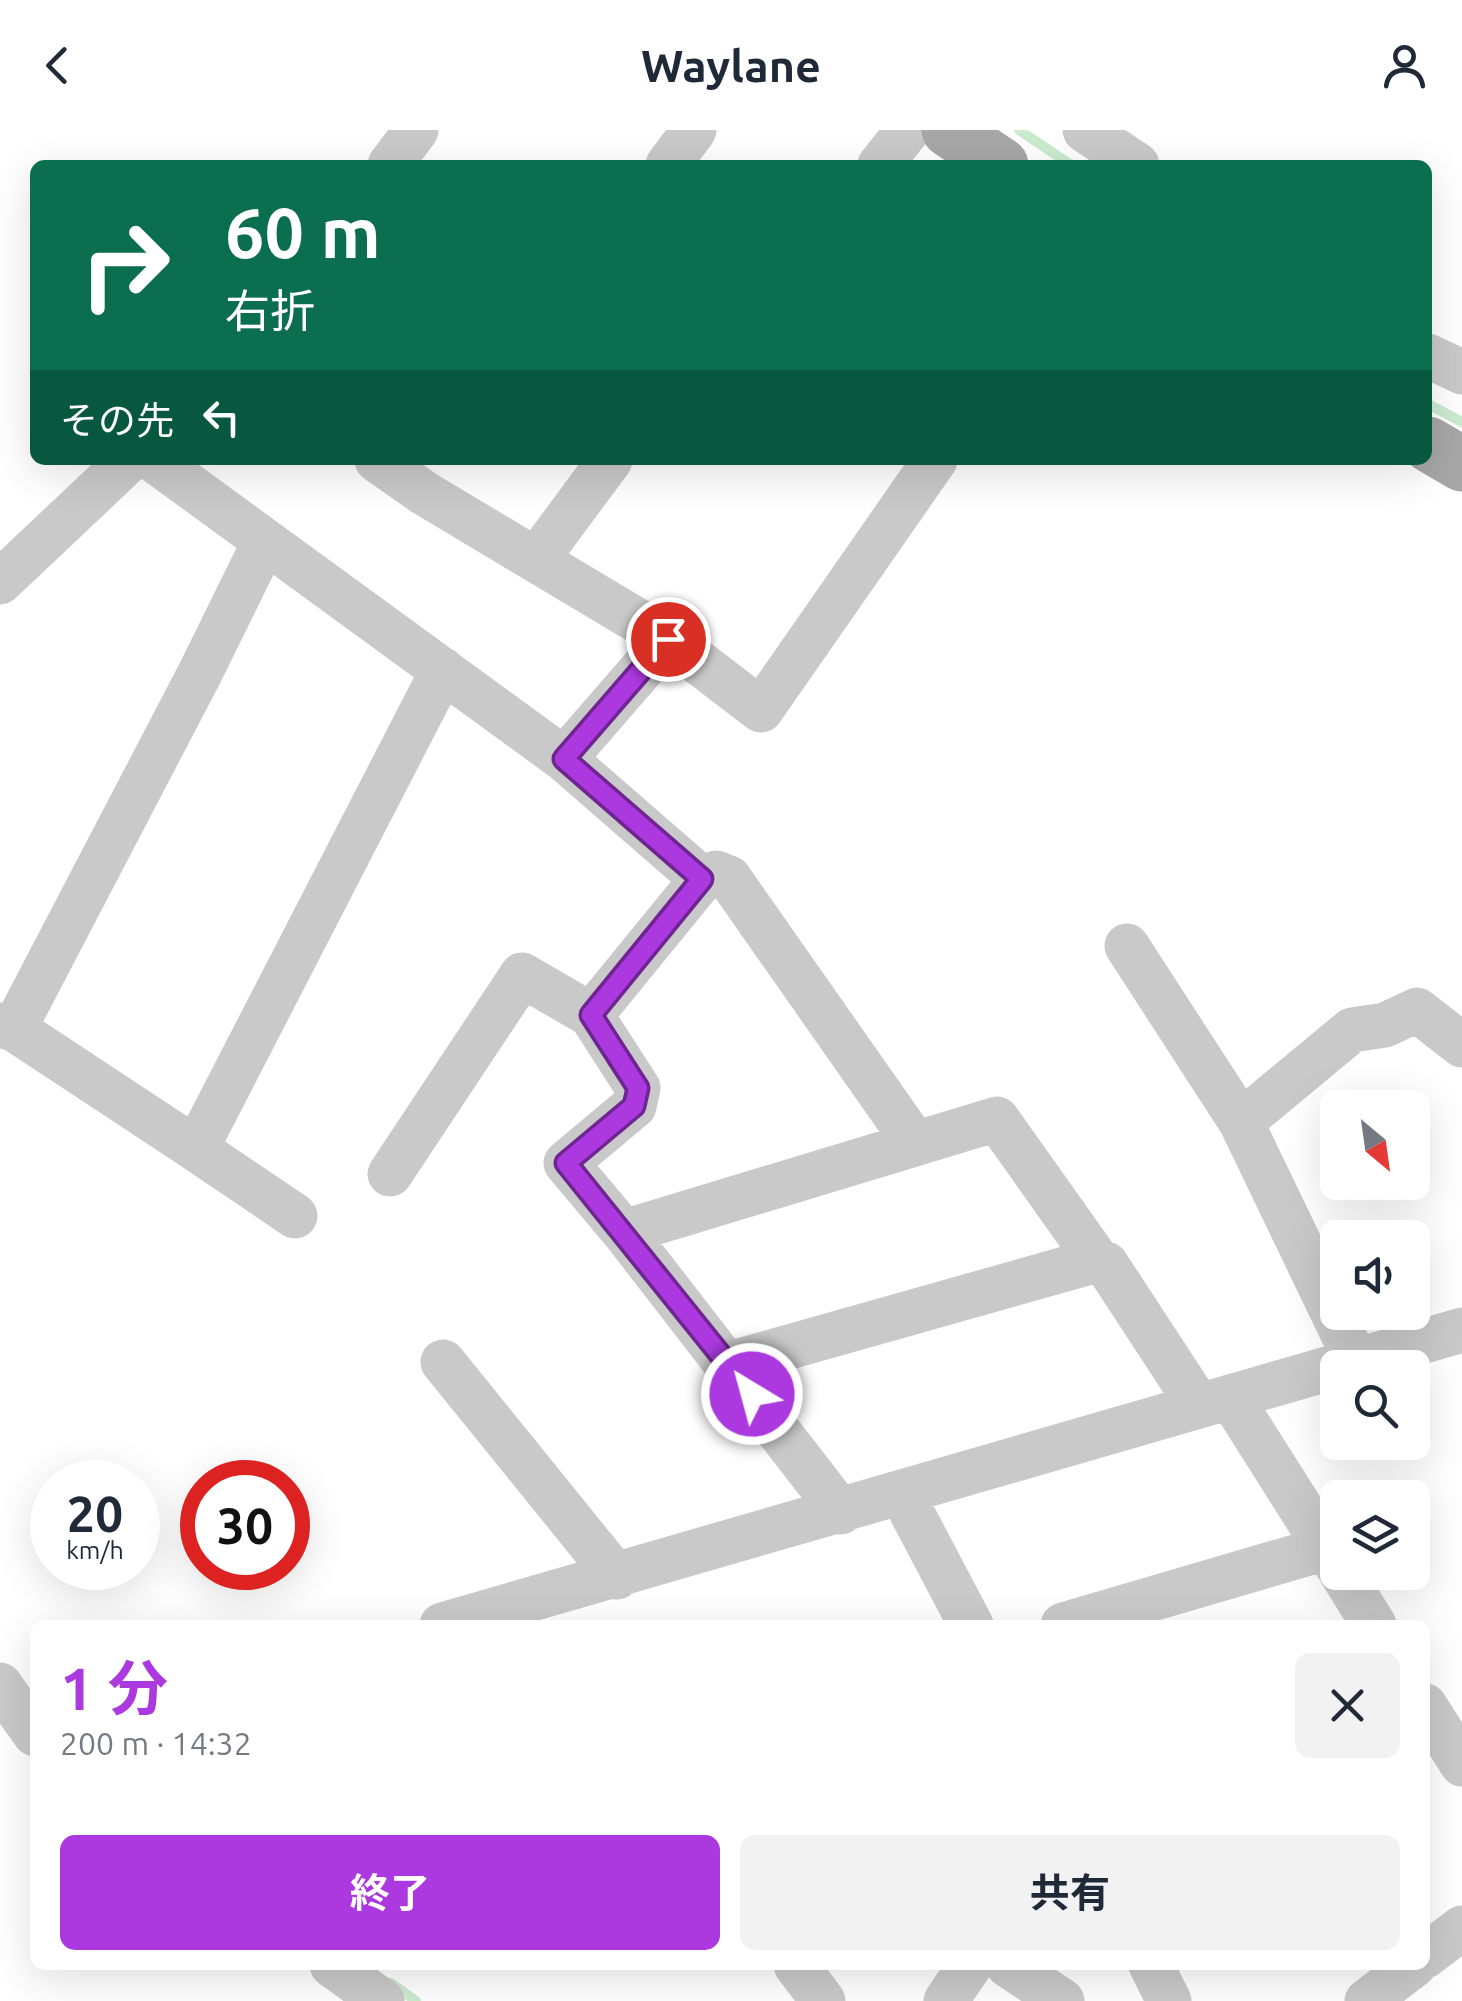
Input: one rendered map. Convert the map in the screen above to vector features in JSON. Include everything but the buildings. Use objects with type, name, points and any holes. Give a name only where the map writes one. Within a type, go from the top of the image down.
[{"type":"main road","points":[[949,130],[994,160]]},
{"type":"main road","points":[[1432,446],[1462,464]]},
{"type":"street","points":[[394,160],[416,130]]},
{"type":"street","points":[[672,160],[694,130]]},
{"type":"street","points":[[884,160],[908,130]]},
{"type":"street","points":[[1085,130],[1130,160]]},
{"type":"street","points":[[1432,358],[1462,372]]},
{"type":"street","points":[[0,582],[124,465]]},
{"type":"street","points":[[161,465],[564,759],[702,879]]},
{"type":"street","points":[[395,465],[436,476],[536,560],[668,639],[761,710],[931,465]]},
{"type":"street","points":[[536,560],[606,465]]},
{"type":"street","points":[[265,541],[192,690],[7,1027],[296,1216]]},
{"type":"street","points":[[564,759],[668,639]]},
{"type":"street","points":[[196,1149],[443,670]]},
{"type":"street","points":[[591,1015],[702,879],[716,873],[729,878],[914,1142]]},
{"type":"street","points":[[1127,946],[1240,1122],[1351,1350]]},
{"type":"street","points":[[390,1174],[522,974],[591,1015],[638,1088],[634,1106],[566,1163],[729,1364],[841,1512]]},
{"type":"street","points":[[1240,1122],[1352,1030],[1384,1025],[1417,1010],[1462,1044]]},
{"type":"street","points":[[624,1232],[997,1119],[1097,1260],[1106,1264],[1215,1402],[1320,1543]]},
{"type":"street","points":[[729,1364],[1097,1260]]},
{"type":"street","points":[[1394,1350],[1462,1330]]},
{"type":"street","points":[[443,1362],[617,1576]]},
{"type":"street","points":[[482,1620],[531,1614],[617,1576],[1320,1371]]},
{"type":"street","points":[[902,1494],[968,1620]]},
{"type":"street","points":[[1101,1620],[1163,1612],[1320,1567]]},
{"type":"street","points":[[1352,1590],[1371,1620]]},
{"type":"street","points":[[0,1685],[26,1734]]},
{"type":"street","points":[[1430,1714],[1462,1764]]},
{"type":"street","points":[[1430,1950],[1462,1928]]},
{"type":"street","points":[[339,1970],[382,2001]]},
{"type":"street","points":[[800,1970],[823,2001]]},
{"type":"street","points":[[946,2001],[967,1970]]},
{"type":"street","points":[[1016,1970],[1062,2001]]},
{"type":"street","points":[[1154,1970],[1169,2001]]},
{"type":"waterway","points":[[1019,130],[1064,160]]},
{"type":"waterway","points":[[1432,406],[1462,422]]},
{"type":"waterway","points":[[391,1983],[416,2001]]},
{"type":"route","points":[[668,639],[564,759],[702,879],[591,1015],[638,1088],[634,1106],[566,1163],[752,1394]]}]
